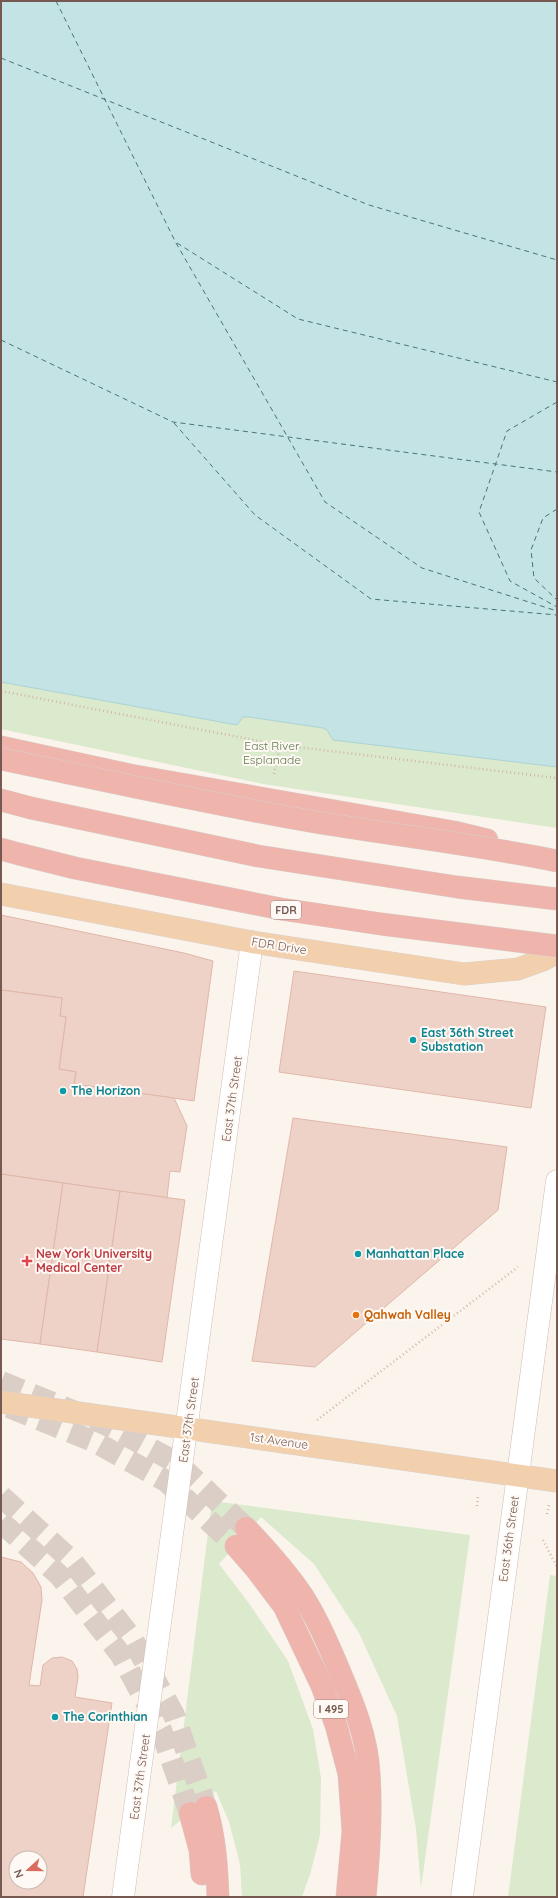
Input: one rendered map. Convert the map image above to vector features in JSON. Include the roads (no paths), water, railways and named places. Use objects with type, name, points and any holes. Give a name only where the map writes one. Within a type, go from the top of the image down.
[{"type":"highway","points":[[1,747],[130,774],[454,832],[496,843],[557,872]]},
{"type":"highway","points":[[1,759],[216,804],[322,823],[509,851],[557,861]]},
{"type":"highway","points":[[1,800],[58,815],[258,856],[457,887],[557,899]]},
{"type":"highway","name":"FDR","points":[[10,851],[76,868],[280,909],[381,924],[557,946]]},
{"type":"highway","name":"I 495","points":[[241,1537],[256,1569],[284,1606],[303,1643],[359,1773],[347,1897]]},
{"type":"highway","points":[[359,1773],[371,1825],[365,1897]]},
{"type":"highway","points":[[333,1897],[342,1865],[359,1773]]},
{"type":"highway","points":[[203,1897],[198,1810],[211,1824],[215,1848],[218,1897]]},
{"type":"highway","points":[[368,1867],[370,1897]]},
{"type":"main road","name":"FDR Drive","points":[[1,894],[252,942],[464,974],[518,969],[543,960],[557,952]]},
{"type":"main road","name":"East 37th Street","points":[[123,1897],[252,942]]},
{"type":"main road","name":"East 36th Street","points":[[462,1897],[557,1180]]},
{"type":"main road","name":"1st Avenue","points":[[1,1402],[557,1481]]},
{"type":"water","points":[[1,1],[557,1],[557,767],[333,740],[327,730],[323,728],[249,717],[243,717],[237,725],[1,682]]},
{"type":"tunnel","points":[[1,1382],[105,1424],[177,1463],[246,1528]]},
{"type":"tunnel","points":[[9,1407],[95,1442],[166,1481],[236,1546]]},
{"type":"tunnel","points":[[1,1496],[72,1561],[133,1640],[174,1715],[206,1807]]},
{"type":"tunnel","points":[[1,1522],[60,1576],[121,1655],[161,1730],[190,1813]]},
{"type":"place","name":"East 36th Street Substation","points":[[413,1040]]},
{"type":"place","name":"The Horizon","points":[[63,1091]]},
{"type":"place","name":"Manhattan Place","points":[[358,1254]]},
{"type":"place","name":"New York University Medical Center","points":[[27,1261]]},
{"type":"place","name":"Qahwah Valley","points":[[356,1315]]},
{"type":"place","name":"The Corinthian","points":[[55,1717]]},
{"type":"park label","name":"East River Esplanade","points":[[272,753]]}]
